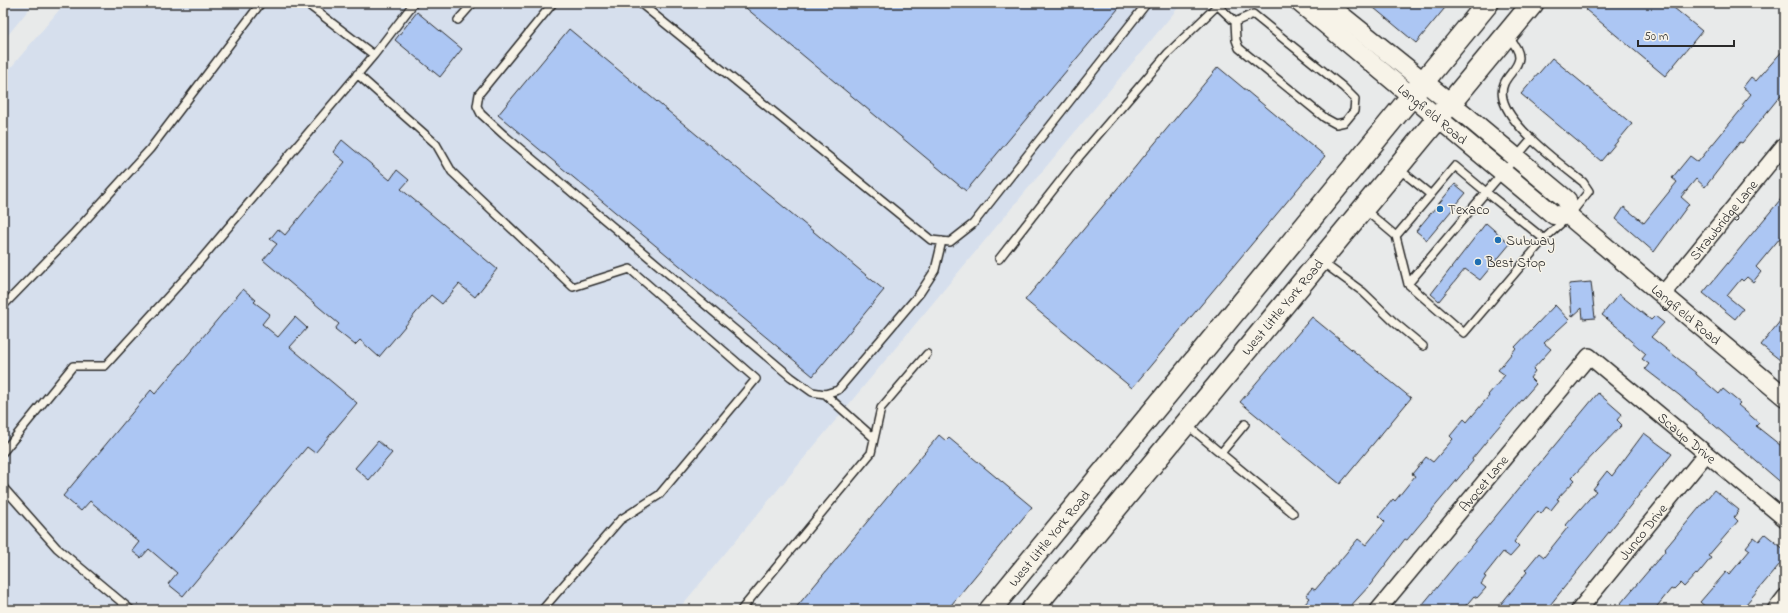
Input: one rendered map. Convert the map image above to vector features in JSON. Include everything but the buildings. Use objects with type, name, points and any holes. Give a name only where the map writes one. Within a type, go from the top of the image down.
[{"type":"main road","name":"West Little York Road","points":[[990,610],[1488,3]]},
{"type":"main road","name":"West Little York Road","points":[[1032,610],[1533,3]]},
{"type":"main road","points":[[1256,285],[1283,306]]},
{"type":"main road","points":[[1103,472],[1129,492]]},
{"type":"street","name":"Langfield Road","points":[[1300,3],[1417,89],[1450,103],[1567,200],[1561,216]]},
{"type":"street","name":"Langfield Road","points":[[1326,3],[1417,89],[1438,119],[1501,172],[1561,216],[1662,295],[1785,397]]},
{"type":"street","name":"Strawbridge Lane","points":[[1662,295],[1785,144]]},
{"type":"street","name":"Scaup Drive","points":[[1589,356],[1785,520]]},
{"type":"street","name":"Avocet Lane","points":[[1378,610],[1589,356]]},
{"type":"street","name":"Junco Drive","points":[[1578,610],[1706,454]]},
{"type":"street","points":[[1775,610],[1785,597]]},
{"type":"lane","points":[[3,306],[150,149],[261,3]]},
{"type":"lane","points":[[306,3],[374,55]]},
{"type":"lane","points":[[3,452],[73,366],[105,366],[193,269],[374,55],[414,3]]},
{"type":"lane","points":[[458,20],[473,3]]},
{"type":"lane","points":[[553,3],[479,94],[477,106],[481,114],[509,140],[791,377],[812,392],[825,394],[838,390],[920,293],[935,270],[942,241]]},
{"type":"lane","points":[[640,3],[931,240],[950,242],[973,224],[1147,3]]},
{"type":"lane","points":[[999,259],[1079,157],[1168,53],[1219,5],[1235,22],[1236,40],[1239,48],[1325,118],[1336,124],[1345,122],[1354,111],[1355,99],[1344,88],[1253,14],[1235,22]]},
{"type":"lane","points":[[1363,209],[1396,236],[1408,284],[1464,333],[1544,239],[1561,216],[1589,192],[1583,182],[1532,139],[1512,115],[1502,97],[1504,86],[1519,60],[1520,52],[1517,46],[1506,35]]},
{"type":"lane","points":[[357,74],[436,144],[452,172],[572,287],[630,269],[756,379],[659,495],[620,520],[542,610]]},
{"type":"lane","points":[[1408,284],[1486,192],[1501,172],[1532,139]]},
{"type":"lane","points":[[1396,236],[1455,166],[1544,239]]},
{"type":"lane","points":[[1397,167],[1431,195]]},
{"type":"lane","points":[[1320,260],[1363,292],[1394,322],[1423,346]]},
{"type":"lane","points":[[741,610],[871,453],[881,408],[927,354]]},
{"type":"lane","points":[[825,394],[844,414],[874,438]]},
{"type":"lane","points":[[1186,423],[1293,513]]},
{"type":"lane","points":[[1221,453],[1245,424]]},
{"type":"lane","points":[[3,486],[57,548],[131,610]]},
{"type":"shaded area","points":[[3,3],[34,3],[3,41]]},
{"type":"shaded area","points":[[65,3],[1182,3],[678,610],[3,610],[3,77]]},
{"type":"place","name":"Texaco","points":[[1440,209]]},
{"type":"place","name":"Subway","points":[[1498,240]]},
{"type":"place","name":"Best Stop","points":[[1478,262]]}]
